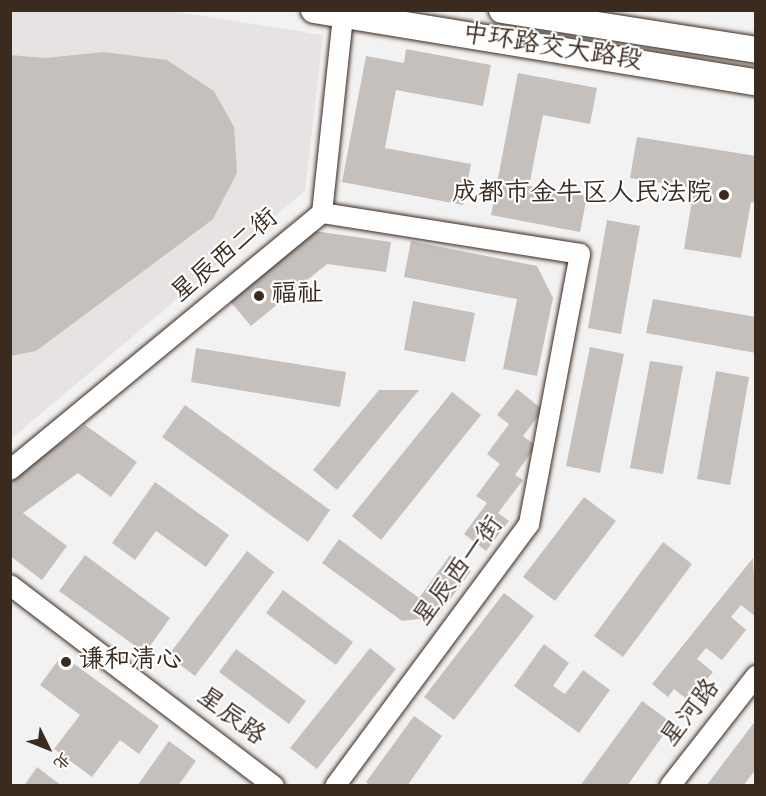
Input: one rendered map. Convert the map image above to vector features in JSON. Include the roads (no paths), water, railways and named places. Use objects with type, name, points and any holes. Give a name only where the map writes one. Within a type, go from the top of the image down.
[{"type":"main road","name":"中环路交大路段","points":[[314,10],[756,82]]},
{"type":"main road","name":"中环路交大路段","points":[[502,10],[756,50]]},
{"type":"street","points":[[322,213],[343,15]]},
{"type":"street","name":"星辰西一街","points":[[322,213],[580,254],[529,524],[335,786]]},
{"type":"street","name":"星辰西二街","points":[[10,470],[322,213]]},
{"type":"street","name":"星辰路","points":[[10,585],[274,786]]},
{"type":"street","name":"星河路","points":[[670,786],[756,676]]},
{"type":"place","name":"成都市金牛区人民法院","points":[[724,195]]},
{"type":"place","name":"福祉","points":[[259,296]]},
{"type":"place","name":"谦和清心","points":[[66,662]]}]
